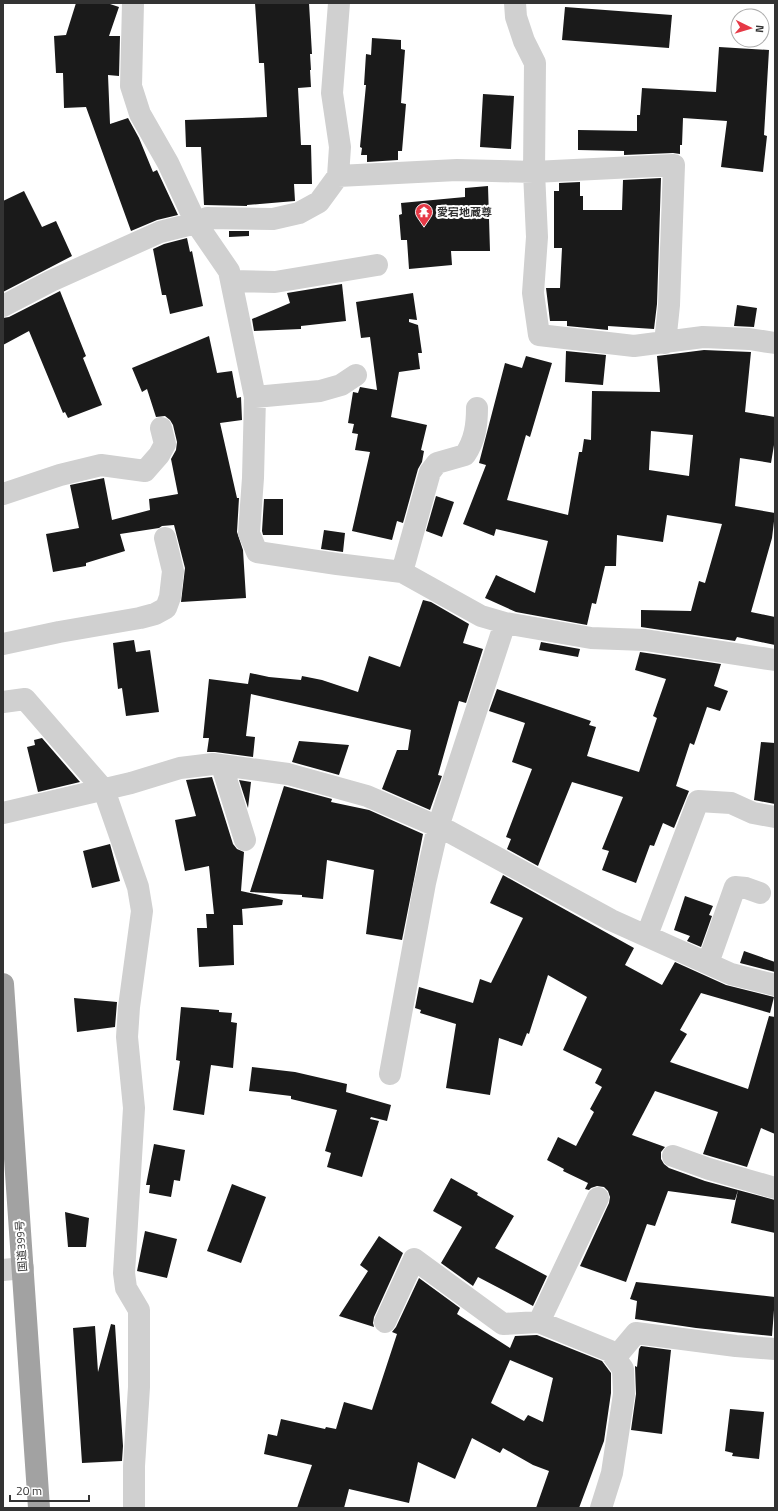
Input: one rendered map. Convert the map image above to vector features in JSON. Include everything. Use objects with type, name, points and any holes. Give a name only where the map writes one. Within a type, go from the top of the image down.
[{"type":"highway","name":"国道399号","points":[[3,984],[13,1269],[39,1508]]},
{"type":"street","points":[[133,3],[131,86],[140,114],[168,163],[196,223],[229,271],[255,397],[253,478],[249,533],[257,552],[402,572],[481,616],[505,623],[591,638],[645,640],[775,660]]},
{"type":"street","points":[[3,306],[51,281],[160,232],[196,223],[207,218],[273,219],[299,213],[319,202],[338,176],[340,148],[332,93],[338,3]]},
{"type":"street","points":[[515,3],[516,17],[524,42],[534,63],[534,172],[537,237],[533,293],[539,335],[634,346],[703,337],[750,339],[775,342]]},
{"type":"street","points":[[338,176],[457,170],[534,172],[674,165],[669,305],[665,343]]},
{"type":"street","points":[[231,281],[275,282],[377,265]]},
{"type":"street","points":[[255,397],[320,391],[341,385],[356,375]]},
{"type":"street","points":[[402,572],[430,472],[437,463],[465,455],[471,446],[475,435],[477,408]]},
{"type":"street","points":[[3,494],[60,475],[101,465],[145,471],[159,455],[165,444],[161,428]]},
{"type":"street","points":[[3,644],[59,632],[140,618],[155,614],[166,608],[170,597],[173,572],[165,538]]},
{"type":"street","points":[[390,1074],[425,883],[438,826],[505,623]]},
{"type":"street","points":[[3,702],[25,699],[104,790],[138,887],[142,911],[129,1007],[128,1037],[134,1108],[124,1273],[126,1288],[139,1310],[139,1387],[134,1466],[134,1508]]},
{"type":"street","points":[[3,814],[104,790],[180,768],[213,764],[288,774],[367,796],[438,826],[611,920],[731,974],[775,985]]},
{"type":"street","points":[[222,766],[246,840]]},
{"type":"street","points":[[647,936],[698,801],[731,803],[753,813],[775,817]]},
{"type":"street","points":[[708,963],[735,887],[746,888],[760,893]]},
{"type":"street","points":[[673,1156],[709,1169],[775,1188]]},
{"type":"street","points":[[539,1322],[598,1198]]},
{"type":"street","points":[[385,1322],[414,1259],[503,1324],[539,1322],[610,1351],[623,1369],[624,1394],[612,1473],[601,1508]]},
{"type":"street","points":[[615,1358],[636,1333],[736,1346],[775,1349]]},
{"type":"building","points":[[76,3],[107,3],[119,7],[109,36],[120,36],[119,76],[108,75],[110,124],[128,118],[139,138],[153,172],[157,170],[178,215],[157,220],[131,231],[86,107],[64,108],[63,73],[56,73],[54,36],[66,35]]},
{"type":"building","points":[[255,3],[309,3],[312,54],[310,54],[311,87],[298,88],[301,145],[311,145],[312,184],[294,184],[295,201],[247,206],[204,205],[201,147],[186,147],[185,120],[267,117],[264,63],[259,63]]},
{"type":"building","points":[[565,7],[672,15],[669,48],[562,40]]},
{"type":"building","points":[[372,38],[401,40],[401,49],[405,50],[401,103],[406,104],[402,151],[398,151],[398,160],[367,162],[367,155],[361,155],[362,148],[360,147],[366,85],[364,85],[366,54],[371,55]]},
{"type":"building","points":[[719,47],[769,50],[764,135],[767,136],[763,172],[721,167],[727,121],[683,118],[682,145],[680,145],[680,154],[624,155],[624,151],[578,150],[578,130],[637,131],[637,115],[640,115],[642,88],[716,92]]},
{"type":"building","points":[[483,94],[514,96],[511,149],[480,147]]},
{"type":"building","points":[[661,178],[657,304],[654,329],[608,326],[608,330],[567,326],[567,321],[550,321],[546,288],[560,288],[562,248],[554,248],[554,191],[559,191],[559,183],[580,182],[580,196],[583,196],[583,210],[622,210],[623,180]]},
{"type":"building","points":[[488,186],[490,251],[451,251],[452,265],[409,269],[407,240],[401,240],[399,215],[402,214],[401,203],[465,197],[465,188]]},
{"type":"building","points":[[24,191],[42,227],[56,221],[72,256],[3,292],[3,201]]},
{"type":"building","points":[[229,231],[249,231],[249,236],[229,237]]},
{"type":"building","points":[[187,238],[190,252],[192,251],[203,306],[170,314],[166,295],[162,295],[153,249],[164,244]]},
{"type":"building","points":[[342,284],[346,321],[301,326],[301,329],[254,331],[252,319],[290,303],[287,293]]},
{"type":"building","points":[[60,291],[86,356],[83,358],[102,405],[68,418],[65,412],[63,413],[29,331],[3,345],[3,318],[9,317]]},
{"type":"building","points":[[413,293],[417,320],[409,319],[409,322],[418,325],[422,353],[418,353],[420,369],[399,372],[391,417],[427,425],[421,450],[424,451],[422,462],[418,469],[403,523],[397,521],[392,540],[352,531],[370,452],[355,450],[358,434],[352,433],[354,424],[348,423],[353,392],[358,393],[360,387],[377,390],[370,337],[361,338],[356,302]]},
{"type":"building","points":[[737,305],[757,308],[754,327],[734,326]]},
{"type":"building","points":[[209,336],[217,373],[232,371],[237,398],[241,397],[242,420],[220,423],[237,498],[239,498],[237,532],[243,550],[246,598],[181,602],[185,568],[174,525],[120,534],[125,551],[86,563],[86,566],[53,572],[46,534],[79,528],[70,485],[104,478],[112,520],[150,510],[149,499],[178,494],[171,459],[176,450],[177,442],[173,425],[165,416],[156,417],[147,389],[142,392],[132,368]]},
{"type":"building","points":[[704,350],[751,352],[745,412],[775,417],[775,439],[771,463],[740,458],[735,506],[775,513],[772,538],[751,612],[775,617],[775,645],[737,637],[735,641],[641,627],[641,610],[691,611],[699,581],[705,583],[722,524],[667,515],[663,542],[617,535],[616,566],[605,566],[596,604],[592,603],[587,625],[516,612],[485,598],[496,575],[535,593],[548,541],[496,529],[494,536],[463,524],[486,465],[479,463],[505,363],[522,368],[526,356],[552,363],[530,437],[526,435],[507,500],[568,515],[579,452],[582,452],[584,439],[591,440],[592,391],[660,392],[657,356]],"holes":[[[651,431],[693,435],[689,476],[649,470]]]},
{"type":"building","points":[[566,351],[606,355],[603,385],[565,382]]},
{"type":"building","points":[[436,496],[454,502],[442,537],[426,531]]},
{"type":"building","points":[[264,499],[283,499],[283,535],[263,535]]},
{"type":"building","points":[[324,530],[345,533],[343,552],[321,549]]},
{"type":"building","points":[[423,600],[431,602],[469,624],[463,643],[483,649],[466,703],[459,701],[438,775],[442,776],[430,810],[382,789],[397,750],[408,750],[411,730],[251,694],[246,736],[255,737],[253,757],[207,752],[209,738],[203,738],[209,679],[248,684],[250,673],[269,677],[301,680],[302,676],[322,680],[358,692],[369,656],[400,667]]},
{"type":"building","points":[[134,640],[136,652],[150,650],[159,712],[126,716],[122,688],[118,689],[113,643]]},
{"type":"building","points":[[541,642],[580,649],[578,657],[539,650]]},
{"type":"building","points":[[640,652],[721,664],[714,686],[728,691],[720,711],[707,707],[694,745],[690,743],[676,786],[689,791],[674,828],[663,823],[654,846],[650,845],[636,883],[602,870],[609,851],[602,849],[623,797],[572,782],[538,866],[507,849],[511,839],[506,837],[532,769],[512,762],[525,723],[489,711],[497,689],[591,721],[589,725],[596,727],[587,756],[639,772],[657,718],[653,716],[666,679],[635,670]]},
{"type":"building","points":[[42,738],[80,782],[38,792],[27,747],[35,745],[34,740]]},
{"type":"building","points":[[299,741],[349,745],[339,775],[292,762]]},
{"type":"building","points":[[761,742],[775,743],[775,804],[754,800]]},
{"type":"building","points":[[212,777],[233,844],[237,849],[244,852],[241,891],[283,900],[282,905],[242,909],[243,925],[233,925],[234,965],[199,967],[197,928],[207,928],[206,914],[214,914],[209,866],[185,871],[175,820],[196,816],[186,780]]},
{"type":"building","points":[[239,780],[251,782],[248,808]]},
{"type":"building","points":[[284,786],[332,799],[331,802],[369,810],[423,834],[402,940],[366,934],[374,870],[327,860],[323,899],[302,897],[302,895],[250,892]]},
{"type":"building","points":[[110,844],[120,881],[92,888],[83,851]]},
{"type":"building","points":[[503,875],[634,948],[625,965],[662,985],[675,962],[726,985],[774,997],[770,1013],[701,993],[680,1030],[687,1034],[670,1062],[748,1089],[769,1016],[775,1017],[775,1134],[761,1128],[747,1167],[703,1154],[718,1112],[655,1091],[632,1135],[665,1147],[661,1152],[661,1159],[669,1168],[705,1181],[738,1190],[735,1200],[668,1191],[655,1226],[647,1224],[626,1282],[580,1266],[609,1203],[610,1197],[608,1191],[604,1187],[597,1186],[589,1190],[585,1189],[588,1183],[563,1171],[564,1169],[547,1160],[558,1137],[576,1146],[594,1112],[590,1109],[602,1087],[595,1083],[602,1069],[563,1050],[587,997],[548,975],[529,1034],[527,1033],[522,1046],[499,1038],[490,1095],[446,1088],[456,1024],[420,1013],[421,1010],[415,1008],[419,987],[473,1003],[480,979],[491,983],[523,918],[490,903]]},
{"type":"building","points":[[685,896],[713,906],[709,915],[712,916],[701,947],[687,941],[690,936],[674,930]]},
{"type":"building","points":[[744,951],[775,962],[775,972],[740,963]]},
{"type":"building","points":[[74,998],[117,1002],[115,1027],[77,1032]]},
{"type":"building","points":[[181,1007],[219,1010],[219,1012],[232,1013],[231,1022],[237,1023],[233,1068],[211,1065],[204,1115],[173,1110],[180,1061],[176,1060]]},
{"type":"building","points":[[252,1067],[295,1072],[347,1084],[346,1092],[391,1105],[387,1121],[371,1117],[370,1119],[379,1121],[362,1177],[327,1167],[331,1153],[325,1151],[337,1110],[291,1099],[291,1096],[249,1091]]},
{"type":"building","points":[[154,1144],[185,1150],[180,1181],[174,1180],[171,1197],[149,1193],[150,1185],[146,1185]]},
{"type":"building","points":[[451,1178],[514,1216],[495,1248],[547,1276],[533,1306],[478,1277],[473,1286],[441,1263],[462,1227],[433,1211]]},
{"type":"building","points":[[232,1184],[266,1197],[241,1263],[207,1251]]},
{"type":"building","points":[[738,1190],[775,1200],[775,1233],[731,1223]]},
{"type":"building","points":[[65,1212],[89,1218],[86,1247],[68,1247]]},
{"type":"building","points":[[145,1231],[177,1239],[167,1278],[137,1271]]},
{"type":"building","points":[[379,1236],[403,1253],[374,1317],[374,1327],[339,1316],[368,1271],[360,1265]]},
{"type":"building","points":[[419,1278],[460,1308],[457,1314],[510,1348],[515,1336],[537,1335],[602,1361],[611,1373],[611,1393],[604,1441],[579,1508],[536,1508],[549,1471],[533,1465],[503,1448],[500,1453],[472,1438],[455,1479],[418,1462],[409,1503],[349,1489],[344,1508],[297,1508],[312,1465],[264,1454],[268,1434],[277,1436],[281,1419],[325,1429],[326,1427],[336,1429],[344,1402],[372,1410],[397,1334],[392,1332],[396,1327]],"holes":[[[510,1360],[553,1378],[543,1422],[528,1415],[524,1421],[491,1403]]]},
{"type":"building","points":[[636,1282],[775,1297],[772,1336],[696,1328],[635,1319],[637,1301],[630,1299]]},
{"type":"building","points":[[111,1324],[115,1325],[123,1446],[122,1461],[82,1463],[73,1328],[95,1326],[98,1372]]},
{"type":"building","points":[[641,1346],[671,1350],[662,1434],[631,1430],[636,1394],[635,1366],[637,1367],[639,1349]]},
{"type":"building","points":[[730,1409],[764,1412],[759,1459],[732,1456],[733,1453],[725,1451]]},
{"type":"place","name":"愛宕地蔵尊","points":[[424,227]]}]
